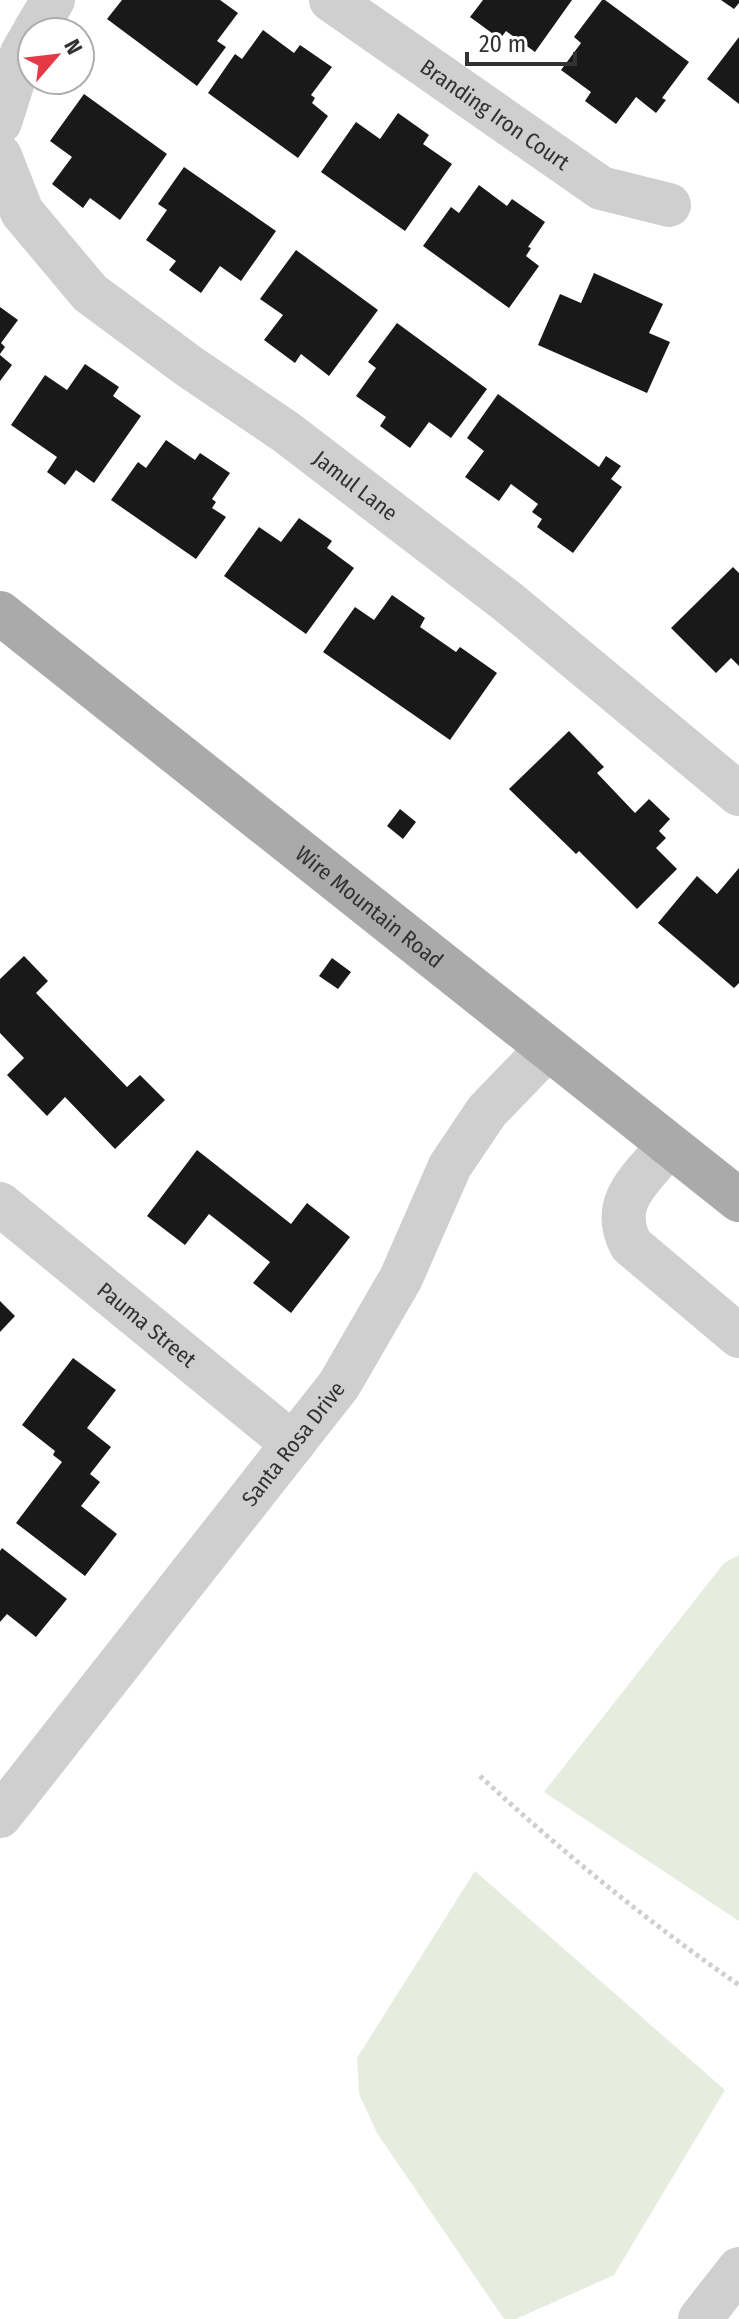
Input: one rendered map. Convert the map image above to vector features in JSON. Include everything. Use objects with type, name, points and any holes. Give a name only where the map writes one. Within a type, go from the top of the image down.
[{"type":"main road","name":"Wire Mountain Road","points":[[0,613],[739,1200]]},
{"type":"street","name":"Branding Iron Court","points":[[331,0],[601,188],[669,205]]},
{"type":"street","points":[[0,122],[16,72]]},
{"type":"street","name":"Jamul Lane","points":[[0,156],[22,212],[90,293],[190,367],[286,432],[508,602],[739,794]]},
{"type":"street","name":"Santa Rosa Drive","points":[[0,1816],[339,1385],[401,1278],[450,1166],[487,1111],[547,1049]]},
{"type":"street","points":[[669,1145],[629,1195],[622,1213],[623,1229],[631,1245],[739,1336]]},
{"type":"street","name":"Pauma Street","points":[[0,1204],[293,1444]]},
{"type":"path","points":[[480,1776],[527,1819],[677,1942],[739,1985]]},
{"type":"shaded area","points":[[739,1555],[739,1921],[544,1792],[724,1563]]},
{"type":"shaded area","points":[[475,1871],[725,2090],[614,2275],[516,2319],[504,2319],[377,2133],[359,2094],[357,2058]]},
{"type":"building","points":[[122,0],[220,0],[238,13],[217,41],[226,47],[197,86],[107,19]]},
{"type":"building","points":[[483,0],[572,0],[535,52],[506,31],[500,39],[470,17]]},
{"type":"building","points":[[602,0],[689,62],[662,98],[666,100],[656,113],[636,97],[616,124],[585,101],[591,92],[561,70],[581,43],[574,37]]},
{"type":"building","points":[[721,0],[739,0],[739,3],[734,9]]},
{"type":"building","points":[[263,30],[294,53],[300,45],[332,67],[311,95],[315,98],[312,103],[328,116],[298,158],[208,93],[235,54],[242,59]]},
{"type":"building","points":[[739,37],[739,104],[707,79]]},
{"type":"building","points":[[83,96],[87,96],[167,154],[120,220],[90,198],[83,208],[52,184],[72,157],[50,141]]},
{"type":"building","points":[[398,113],[429,135],[423,144],[452,164],[405,231],[321,172],[356,122],[380,139]]},
{"type":"building","points":[[184,167],[276,231],[241,281],[220,266],[201,293],[169,270],[176,261],[146,240],[167,210],[158,204]]},
{"type":"building","points":[[479,185],[507,206],[512,199],[545,222],[528,247],[531,248],[526,256],[539,266],[509,308],[423,246],[451,207],[459,213]]},
{"type":"building","points":[[296,250],[378,310],[329,376],[301,354],[295,363],[264,340],[283,315],[260,299]]},
{"type":"building","points":[[594,273],[663,304],[649,333],[670,342],[647,393],[538,345],[560,294],[581,303]]},
{"type":"building","points":[[0,307],[18,320],[1,343],[5,347],[0,354]]},
{"type":"building","points":[[397,323],[487,389],[451,438],[429,422],[410,448],[380,426],[386,417],[356,396],[376,368],[368,362]]},
{"type":"building","points":[[0,355],[12,365],[0,381]]},
{"type":"building","points":[[85,364],[119,387],[113,396],[141,416],[94,483],[76,470],[65,485],[47,472],[57,457],[11,425],[45,375],[67,390]]},
{"type":"building","points":[[498,394],[599,467],[606,456],[621,466],[611,479],[622,487],[573,553],[537,527],[542,519],[532,512],[538,504],[511,484],[499,501],[465,477],[484,451],[467,438]]},
{"type":"building","points":[[166,440],[195,460],[200,453],[230,473],[212,499],[216,502],[212,508],[226,517],[196,559],[111,500],[138,462],[146,468]]},
{"type":"building","points":[[299,518],[332,541],[327,548],[354,568],[306,634],[224,576],[259,527],[281,542]]},
{"type":"building","points":[[733,567],[739,573],[739,666],[731,658],[716,673],[671,628]]},
{"type":"building","points":[[392,595],[425,618],[420,627],[456,652],[460,647],[497,673],[450,740],[323,652],[355,607],[374,620]]},
{"type":"building","points":[[569,731],[604,767],[597,773],[635,813],[649,799],[670,819],[659,831],[666,838],[656,848],[677,869],[637,909],[579,851],[576,854],[509,789]]},
{"type":"building","points":[[400,809],[416,822],[403,839],[387,826]]},
{"type":"building","points":[[739,868],[739,983],[734,988],[658,923],[697,876],[717,894]]},
{"type":"building","points":[[24,956],[48,981],[36,993],[127,1087],[140,1075],[165,1100],[115,1149],[65,1097],[47,1116],[7,1075],[24,1058],[0,1033],[0,979]]},
{"type":"building","points":[[332,958],[351,972],[338,989],[319,976]]},
{"type":"building","points":[[197,1150],[291,1224],[307,1203],[350,1237],[291,1313],[253,1283],[270,1262],[209,1214],[185,1245],[147,1216]]},
{"type":"building","points":[[0,1301],[15,1316],[0,1332]]},
{"type":"building","points":[[73,1358],[116,1390],[87,1428],[111,1447],[90,1474],[100,1482],[81,1506],[117,1534],[85,1576],[16,1523],[62,1462],[53,1455],[55,1451],[22,1425]]},
{"type":"building","points":[[2,1548],[67,1599],[36,1637],[7,1614],[0,1622]]}]
